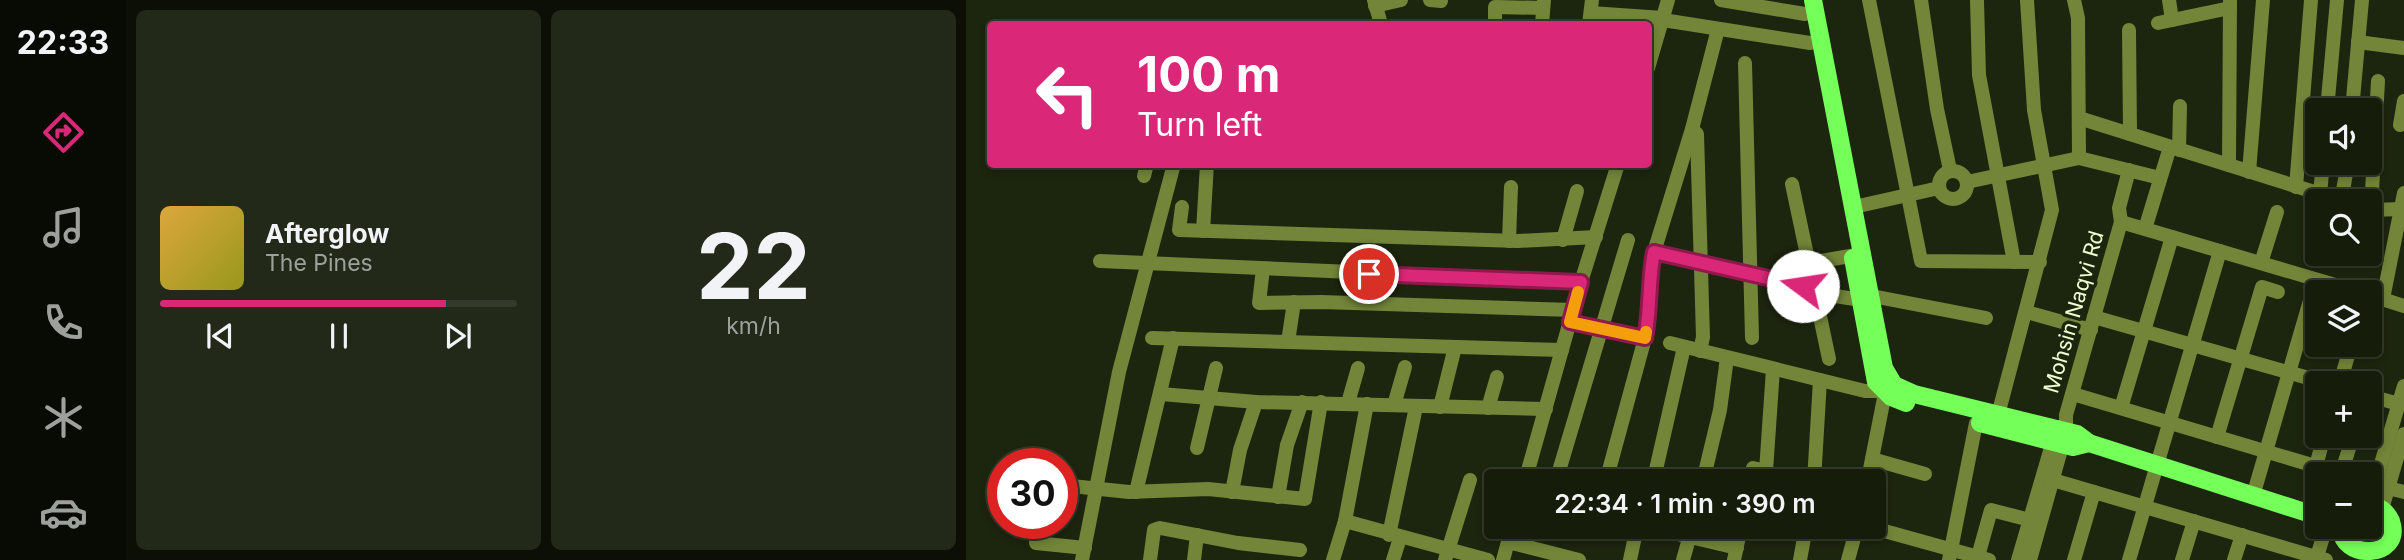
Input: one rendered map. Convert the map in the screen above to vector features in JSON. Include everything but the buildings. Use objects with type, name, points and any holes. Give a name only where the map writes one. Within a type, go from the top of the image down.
[{"type":"main road","points":[[1806,5],[1810,43],[1868,299],[1884,368],[1894,385],[1914,394],[2060,432]]},
{"type":"main road","points":[[1806,5],[1854,207],[1858,254]]},
{"type":"main road","points":[[1868,299],[1873,374],[1884,392],[1899,401],[1976,422],[2077,434],[2089,443],[2305,512]]},
{"type":"main road","points":[[2343,539],[2359,558],[2385,550],[2398,537],[2389,516],[2382,511]]},
{"type":"street","points":[[1380,21],[1374,3],[1401,0]]},
{"type":"street","points":[[1430,0],[1441,1]]},
{"type":"street","points":[[1635,16],[1639,0]]},
{"type":"street","points":[[1652,56],[1668,0]]},
{"type":"street","points":[[1721,0],[1806,5]]},
{"type":"street","points":[[1868,0],[1922,261],[2040,262]]},
{"type":"street","points":[[1921,0],[1937,109],[1950,170]]},
{"type":"street","points":[[1977,0],[1979,75],[2014,262]]},
{"type":"street","points":[[1998,415],[2052,210],[2030,79],[2027,0]]},
{"type":"street","points":[[2074,0],[2078,18],[2079,158]]},
{"type":"street","points":[[2169,0],[2165,22],[2230,4],[2229,165]]},
{"type":"street","points":[[2249,172],[2263,0]]},
{"type":"street","points":[[2296,187],[2311,0]]},
{"type":"street","points":[[2328,98],[2337,0]]},
{"type":"street","points":[[2353,98],[2362,0]]},
{"type":"street","points":[[1495,21],[1495,7],[1544,4]]},
{"type":"street","points":[[1591,12],[1663,19],[1810,43]]},
{"type":"street","points":[[1609,469],[1645,338],[1650,312],[1648,277],[1654,252],[1692,129],[1718,29]]},
{"type":"street","points":[[2129,30],[2130,134]]},
{"type":"street","points":[[2358,42],[2404,48]]},
{"type":"street","points":[[1745,63],[1752,338]]},
{"type":"street","points":[[2371,189],[2378,81]]},
{"type":"street","points":[[2400,125],[2404,101]]},
{"type":"street","points":[[2145,229],[2160,177],[2174,148],[2180,106]]},
{"type":"street","points":[[2078,118],[2305,190]]},
{"type":"street","points":[[1692,129],[1697,134],[1701,263],[1700,351]]},
{"type":"street","points":[[1967,182],[2079,158],[2160,177]]},
{"type":"street","points":[[1036,543],[1084,554],[1119,372],[1173,168]]},
{"type":"street","points":[[1203,231],[1207,168]]},
{"type":"street","points":[[1528,469],[1581,282],[1617,168]]},
{"type":"street","points":[[1938,188],[1942,175],[1950,170]]},
{"type":"street","points":[[1950,170],[1962,174],[1967,182]]},
{"type":"street","name":"Mohsin Naqvi Rd","points":[[2030,559],[2029,520],[2073,394],[2121,222],[2119,208],[2129,170]]},
{"type":"street","points":[[1938,188],[1947,198],[1955,199],[1963,194],[1967,182]]},
{"type":"street","points":[[1792,184],[1829,359]]},
{"type":"street","points":[[1509,240],[1511,187]]},
{"type":"street","points":[[1854,207],[1938,188]]},
{"type":"street","points":[[1563,240],[1577,191]]},
{"type":"street","points":[[2381,280],[2402,209],[2404,193]]},
{"type":"street","points":[[1182,208],[1179,230],[1509,240],[1596,237]]},
{"type":"street","points":[[2382,210],[2402,209]]},
{"type":"street","points":[[2261,263],[2277,212]]},
{"type":"street","points":[[2121,222],[2316,280]]},
{"type":"street","points":[[2121,408],[2172,237]]},
{"type":"street","points":[[1560,469],[1628,240]]},
{"type":"street","points":[[2129,560],[2220,251]]},
{"type":"street","points":[[1654,252],[1803,286],[1815,293],[1986,318]]},
{"type":"street","points":[[1809,262],[1858,254]]},
{"type":"street","points":[[1100,261],[1581,282]]},
{"type":"street","points":[[1263,269],[1259,303],[1294,302],[1572,316],[1601,328],[1645,338]]},
{"type":"street","points":[[2217,437],[2262,287],[2278,292]]},
{"type":"street","points":[[2382,299],[2404,306]]},
{"type":"street","points":[[1287,342],[1294,302]]},
{"type":"street","points":[[2026,312],[2144,331],[2305,377]]},
{"type":"street","points":[[2253,496],[2305,318]]},
{"type":"street","points":[[1152,338],[1562,349]]},
{"type":"street","points":[[1136,492],[1173,338]]},
{"type":"street","points":[[1656,469],[1677,345],[1865,391],[1884,392],[1870,469]]},
{"type":"street","points":[[1440,407],[1455,347]]},
{"type":"street","points":[[1706,469],[1720,410],[1727,358]]},
{"type":"street","points":[[1394,405],[1405,367]]},
{"type":"street","points":[[1197,449],[1216,368]]},
{"type":"street","points":[[1348,403],[1358,368]]},
{"type":"street","points":[[1766,469],[1773,369]]},
{"type":"street","points":[[1488,408],[1497,377]]},
{"type":"street","points":[[1815,469],[1820,380]]},
{"type":"street","points":[[2382,467],[2404,386]]},
{"type":"street","points":[[1161,394],[1256,402],[1546,409]]},
{"type":"street","points":[[2073,394],[2305,463]]},
{"type":"street","points":[[2382,399],[2399,404]]},
{"type":"street","points":[[1232,492],[1240,450],[1256,402]]},
{"type":"street","points":[[1278,496],[1287,445],[1302,402]]},
{"type":"street","points":[[1078,487],[1136,492],[1208,489],[1305,499],[1321,402]]},
{"type":"street","points":[[1332,560],[1345,521],[1367,404]]},
{"type":"street","points":[[1393,560],[1394,536],[1416,407]]},
{"type":"street","points":[[1951,555],[1976,422]]},
{"type":"street","name":"Mohsin Naqvi Rd","points":[[2030,559],[2053,480],[2060,432]]},
{"type":"street","points":[[2382,476],[2404,434]]},
{"type":"street","points":[[1872,459],[1925,474]]},
{"type":"street","points":[[1446,555],[1470,480]]},
{"type":"street","points":[[2053,480],[2242,535],[2287,555],[2320,559],[2324,539]]},
{"type":"street","points":[[2382,486],[2404,492]]},
{"type":"street","points":[[2074,560],[2094,492]]},
{"type":"street","points":[[1886,533],[1951,555],[1981,559],[1992,510],[2029,520]]},
{"type":"street","points":[[1345,521],[1446,555],[1488,560]]},
{"type":"street","points":[[2182,560],[2194,521]]},
{"type":"street","points":[[1150,560],[1154,530],[1160,528],[1300,550]]},
{"type":"street","points":[[1194,560],[1197,535]]},
{"type":"street","points":[[2234,560],[2242,535]]},
{"type":"street","points":[[1503,560],[1509,539]]},
{"type":"street","points":[[1630,560],[1634,539]]},
{"type":"street","points":[[1683,560],[1689,539]]},
{"type":"street","points":[[1707,539],[1736,554]]},
{"type":"street","points":[[1800,560],[1804,539]]},
{"type":"street","points":[[1847,560],[1853,539]]},
{"type":"street","points":[[1508,542],[1579,560]]},
{"type":"slow traffic","points":[[1578,292],[1570,322],[1645,338],[1646,332]]},
{"type":"route","points":[[1369,274],[1581,282],[1570,322],[1645,338],[1650,312],[1648,277],[1654,252],[1803,286]]}]
